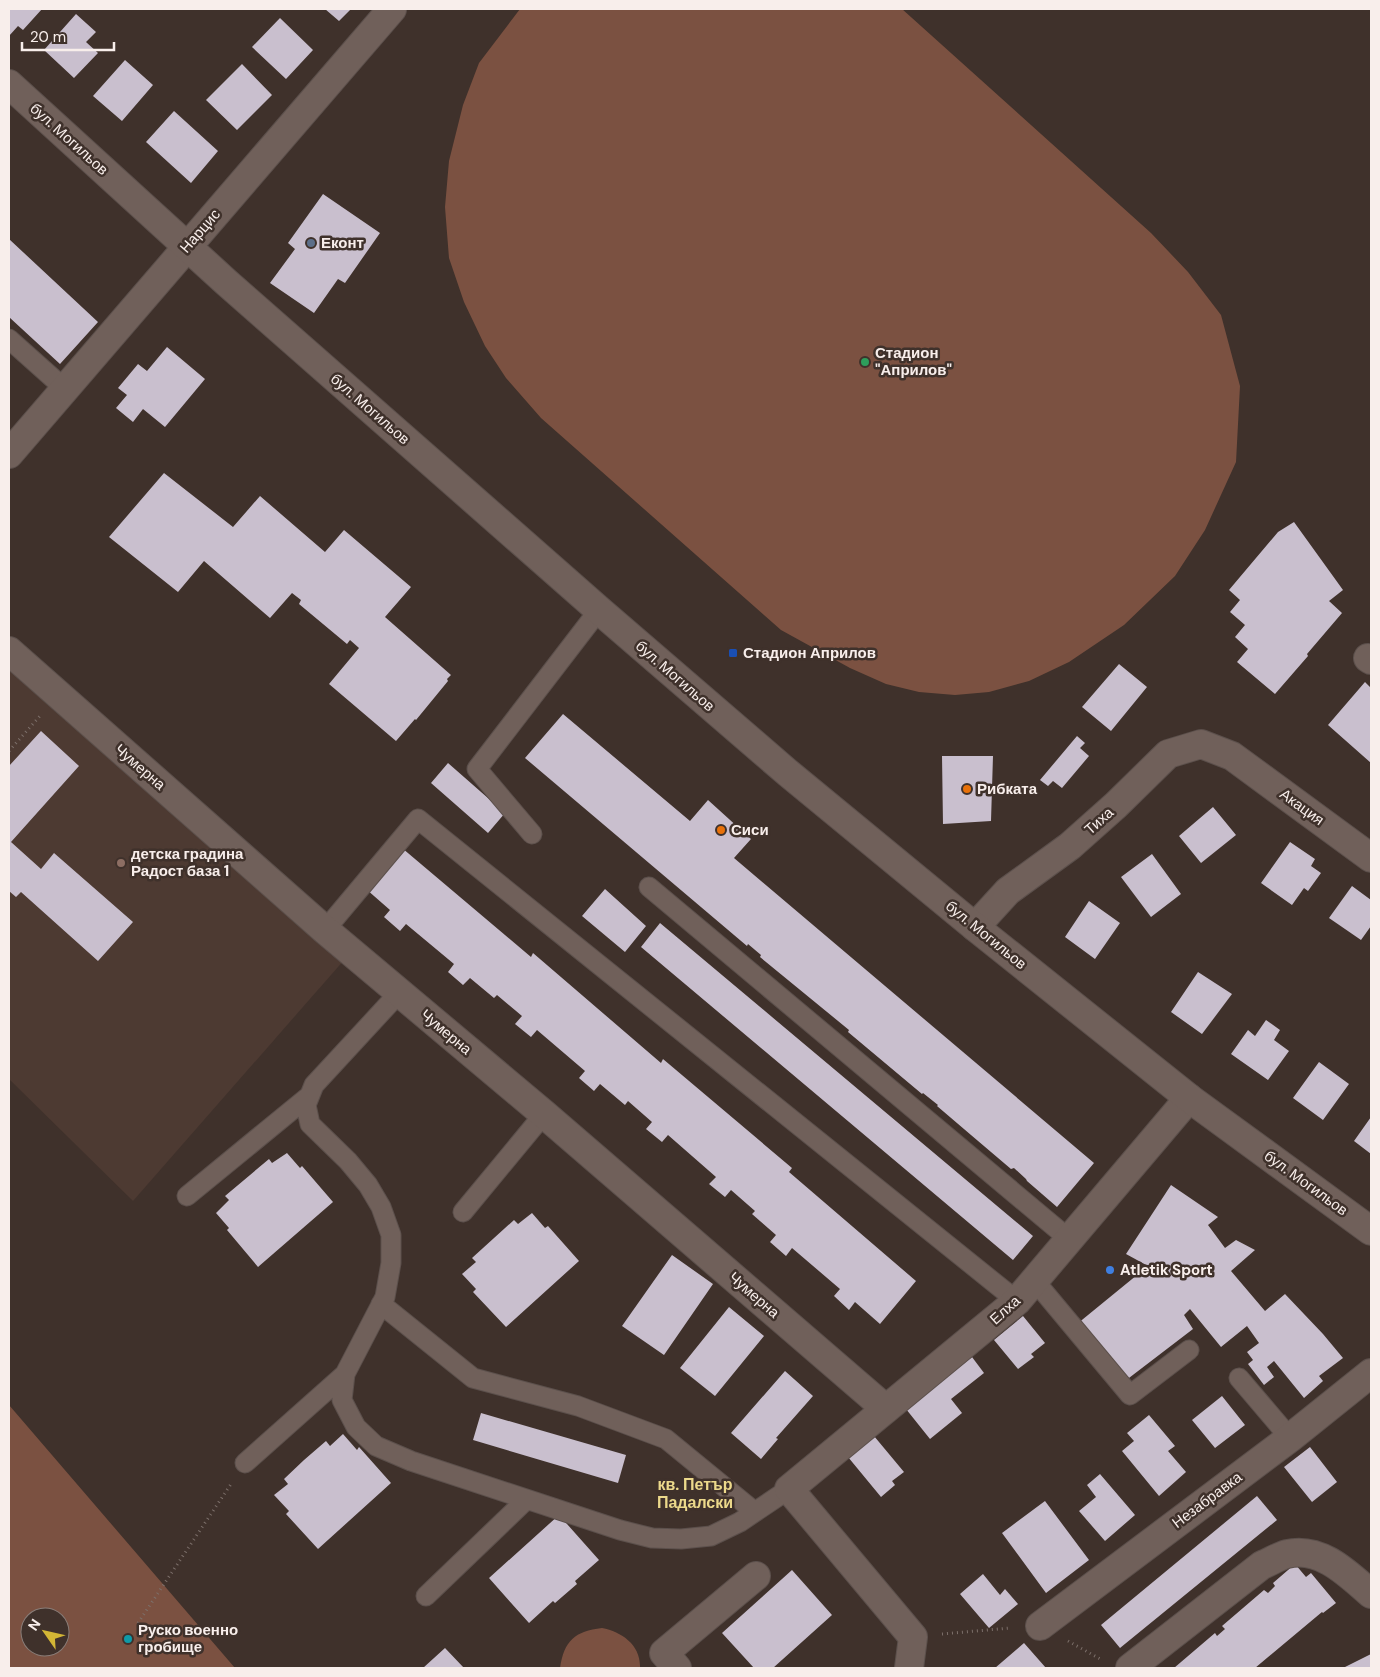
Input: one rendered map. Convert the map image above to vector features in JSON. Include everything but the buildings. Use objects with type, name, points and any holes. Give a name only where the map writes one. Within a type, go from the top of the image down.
[{"type":"street","name":"Нарцис","points":[[9,454],[392,9]]},
{"type":"street","name":"бул. Могильов","points":[[9,84],[187,247],[599,610],[795,779],[975,927],[1189,1098],[1371,1231]]},
{"type":"street","name":"Чумерна","points":[[9,651],[325,930],[544,1114],[886,1409]]},
{"type":"street","name":"Тиха","points":[[975,927],[1008,892],[1070,846],[1116,805],[1168,754],[1201,744],[1232,756]]},
{"type":"street","name":"Акация","points":[[1232,756],[1371,858]]},
{"type":"street","name":"Елха","points":[[789,1489],[1017,1301],[1189,1098]]},
{"type":"street","name":"Незабравка","points":[[1040,1626],[1290,1438],[1371,1373]]},
{"type":"street","points":[[789,1489],[913,1637],[909,1668]]},
{"type":"street","points":[[1130,1668],[1262,1566],[1287,1554],[1313,1553],[1342,1568],[1371,1594]]},
{"type":"street","points":[[677,1668],[664,1653],[756,1576]]},
{"type":"lane","points":[[9,339],[65,389]]},
{"type":"lane","points":[[532,834],[477,769],[599,610]]},
{"type":"lane","points":[[325,930],[418,819],[1017,1301]]},
{"type":"lane","points":[[649,887],[1069,1239]]},
{"type":"lane","points":[[399,993],[314,1085],[306,1105],[310,1124],[348,1161],[368,1185],[382,1207],[391,1235],[391,1263],[385,1297],[345,1374],[342,1400],[356,1427],[376,1446],[411,1462],[620,1530],[652,1538],[681,1539],[711,1536],[740,1522],[789,1489]]},
{"type":"lane","points":[[188,1196],[309,1096]]},
{"type":"lane","points":[[463,1212],[544,1114]]},
{"type":"lane","points":[[1034,1280],[1130,1395],[1189,1350]]},
{"type":"lane","points":[[381,1304],[473,1378],[578,1406],[666,1439],[755,1512]]},
{"type":"lane","points":[[245,1463],[345,1374]]},
{"type":"lane","points":[[1240,1378],[1290,1438]]},
{"type":"lane","points":[[426,1596],[526,1500]]},
{"type":"path","points":[[9,751],[59,696]]},
{"type":"path","points":[[138,1622],[245,1463]]},
{"type":"shaded area","name":"Стадион \"Априлов\"","points":[[520,9],[902,9],[1151,233],[1188,272],[1221,315],[1240,386],[1236,462],[1205,530],[1175,576],[1124,625],[1069,662],[1029,681],[989,692],[955,695],[919,692],[886,684],[850,668],[781,630],[541,418],[506,378],[485,346],[464,302],[449,258],[445,207],[449,161],[463,105],[479,63]]},
{"type":"shaded area","name":"детска градина Радост база 1","points":[[9,667],[345,959],[133,1201],[9,1079]]},
{"type":"shaded area","points":[[9,1405],[235,1668],[9,1668]]},
{"type":"shaded area","points":[[602,1628],[623,1636],[634,1646],[640,1668],[560,1668],[564,1651],[572,1639],[593,1629]]},
{"type":"place","name":"Еконт","points":[[311,243]]},
{"type":"place","name":"Стадион \"Априлов\"","points":[[865,362]]},
{"type":"place","name":"Стадион Априлов","points":[[733,653]]},
{"type":"place","name":"Рибката","points":[[967,789]]},
{"type":"place","name":"Сиси","points":[[721,830]]},
{"type":"place","name":"детска градина Радост база 1","points":[[121,863]]},
{"type":"place","name":"Atletik Sport","points":[[1110,1270]]},
{"type":"place","name":"Руско военно гробище","points":[[128,1639]]},
{"type":"district","name":"кв. Петър Падалски","points":[[695,1493]]}]
